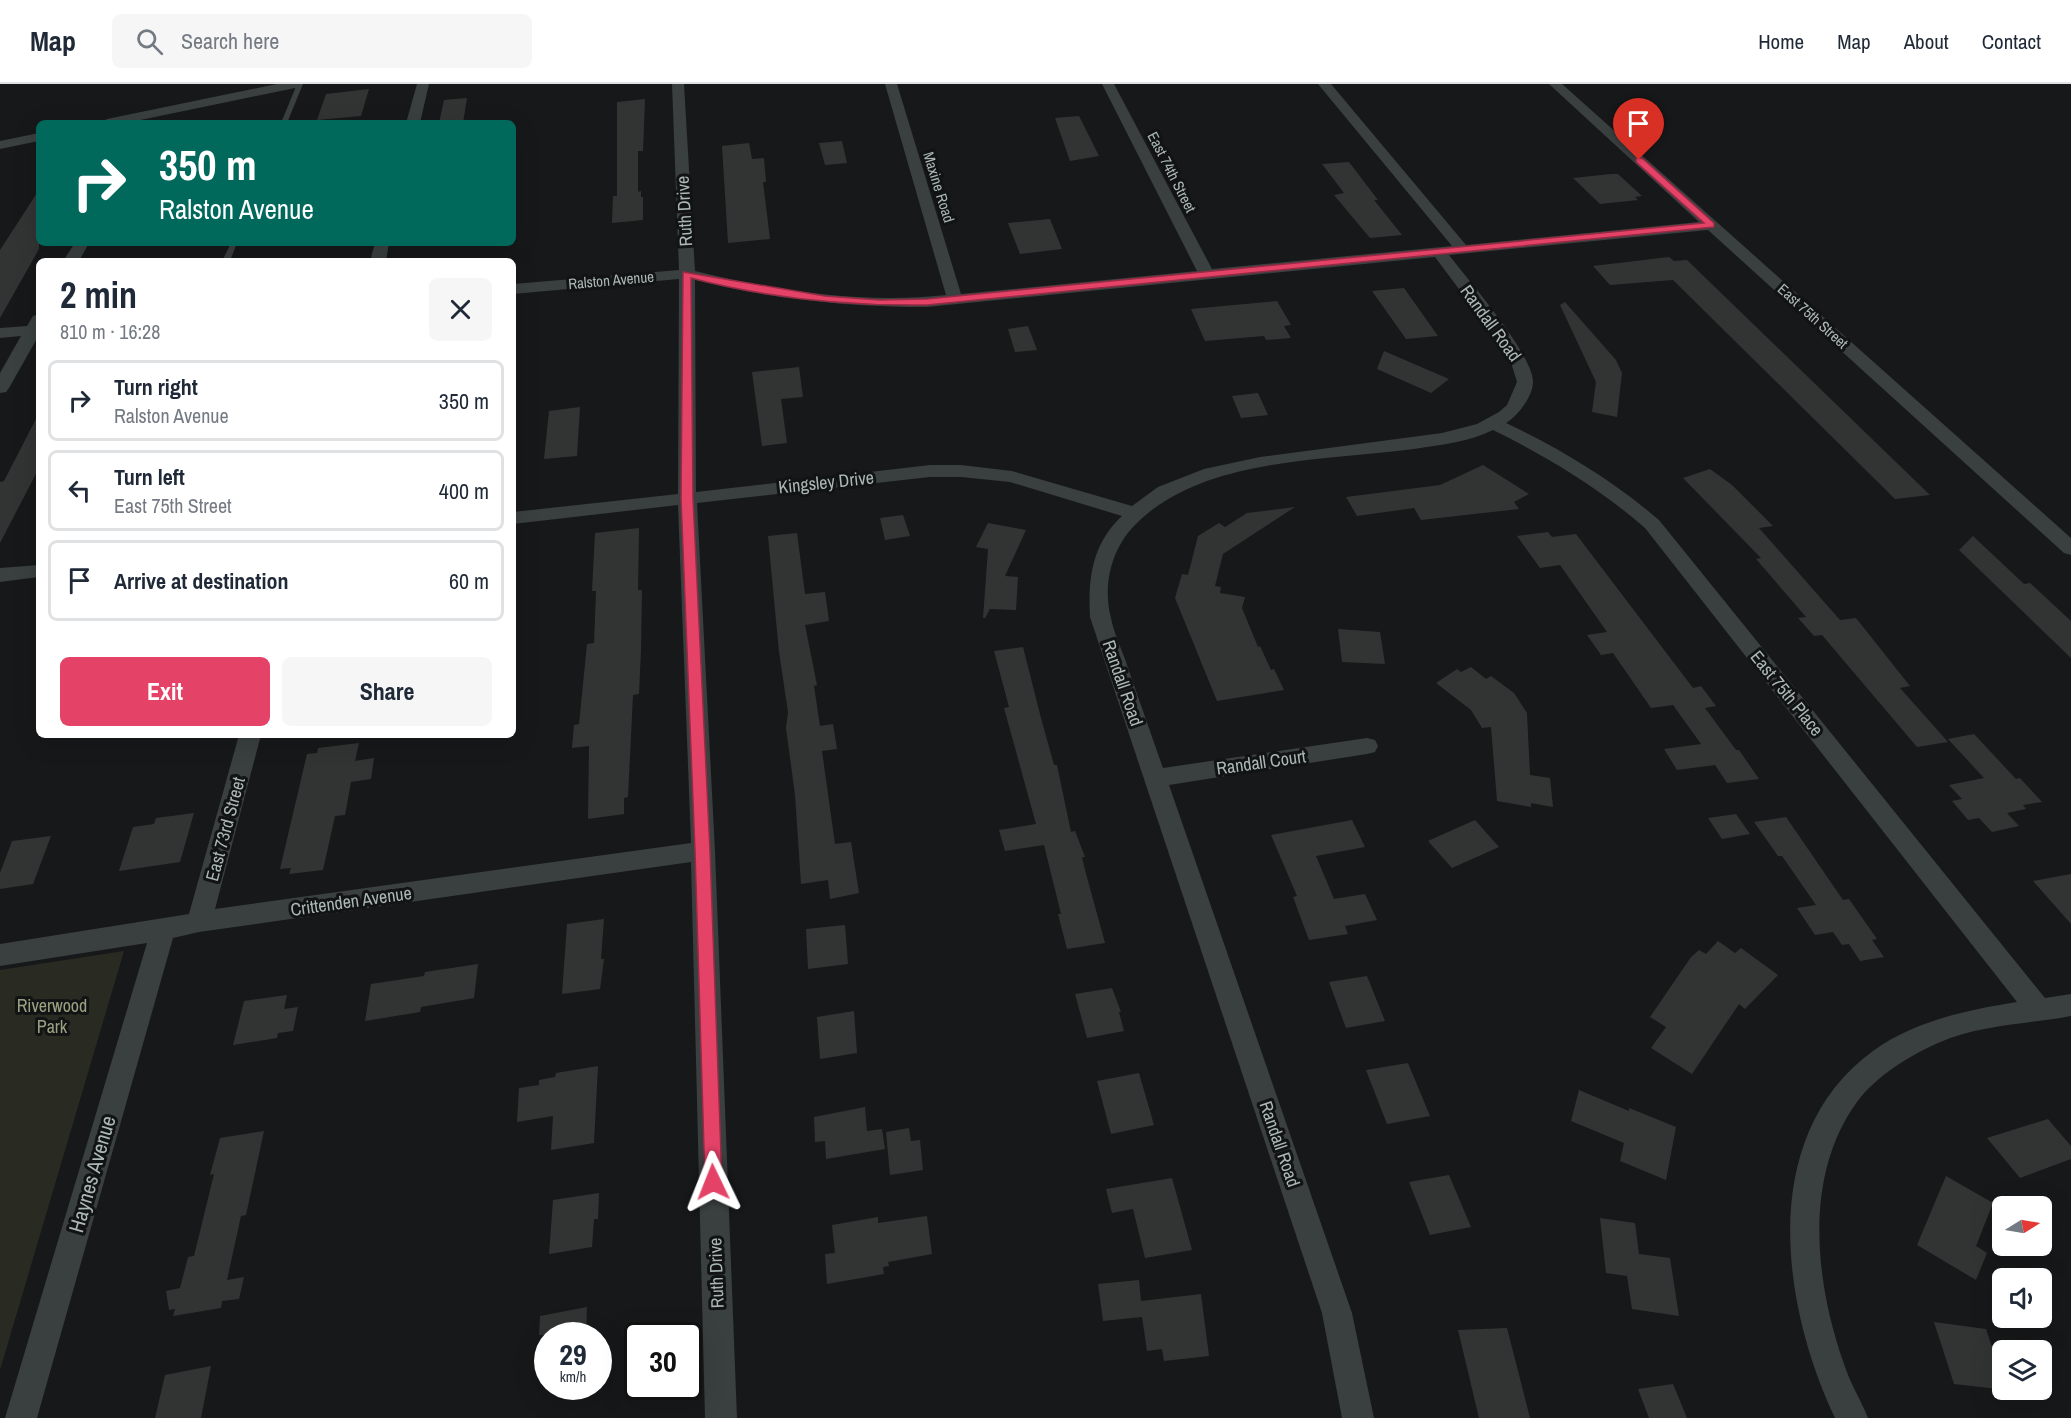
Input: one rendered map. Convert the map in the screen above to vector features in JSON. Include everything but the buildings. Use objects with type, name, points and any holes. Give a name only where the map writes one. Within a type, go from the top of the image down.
[{"type":"street","points":[[134,120],[152,118],[298,84]]},
{"type":"street","points":[[414,120],[423,84]]},
{"type":"street","name":"Ruth Drive","points":[[678,84],[687,274],[687,498],[703,851],[721,1418]]},
{"type":"street","name":"Maxine Road","points":[[891,84],[955,300]]},
{"type":"street","name":"East 74th Street","points":[[1108,84],[1207,275]]},
{"type":"street","points":[[1324,84],[1463,250]]},
{"type":"street","name":"East 75th Street","points":[[1555,84],[2071,549]]},
{"type":"street","points":[[0,145],[36,138]]},
{"type":"street","name":"Ralston Avenue","points":[[516,289],[687,274],[825,299],[904,303],[955,300],[1711,225]]},
{"type":"street","name":"Randall Road","points":[[1358,1418],[1337,1313],[1100,617],[1098,586],[1101,564],[1113,537],[1134,513],[1166,490],[1216,470],[1242,464],[1454,436],[1493,423],[1515,407],[1525,382],[1522,366],[1517,356],[1439,252]]},
{"type":"street","points":[[0,333],[36,326]]},
{"type":"street","points":[[0,388],[36,328]]},
{"type":"street","name":"East 75th Place","points":[[1493,423],[1587,472],[1625,499],[1652,524],[2040,1011]]},
{"type":"street","name":"Kingsley Drive","points":[[516,518],[909,473],[961,471],[1032,481],[1134,513]]},
{"type":"street","points":[[0,575],[36,571]]},
{"type":"street","name":"East 73rd Street","points":[[199,922],[249,738]]},
{"type":"street","name":"Randall Court","points":[[1156,777],[1367,746]]},
{"type":"street","name":"Crittenden Avenue","points":[[0,955],[163,930],[199,922],[703,851]]},
{"type":"street","name":"Haynes Avenue","points":[[21,1418],[163,930]]},
{"type":"street","points":[[1852,1418],[1825,1356],[1805,1272],[1803,1212],[1815,1153],[1826,1125],[1846,1095],[1862,1078],[1879,1063],[1910,1044],[1955,1026],[2071,1005]]},
{"type":"lane","points":[[285,120],[298,84]]},
{"type":"green space","name":"Riverwood Park","points":[[124,951],[0,1370],[0,970]]},
{"type":"route","points":[[713,1182],[703,851],[687,498],[687,274],[825,299],[927,302],[1711,225],[1639,160]]}]
